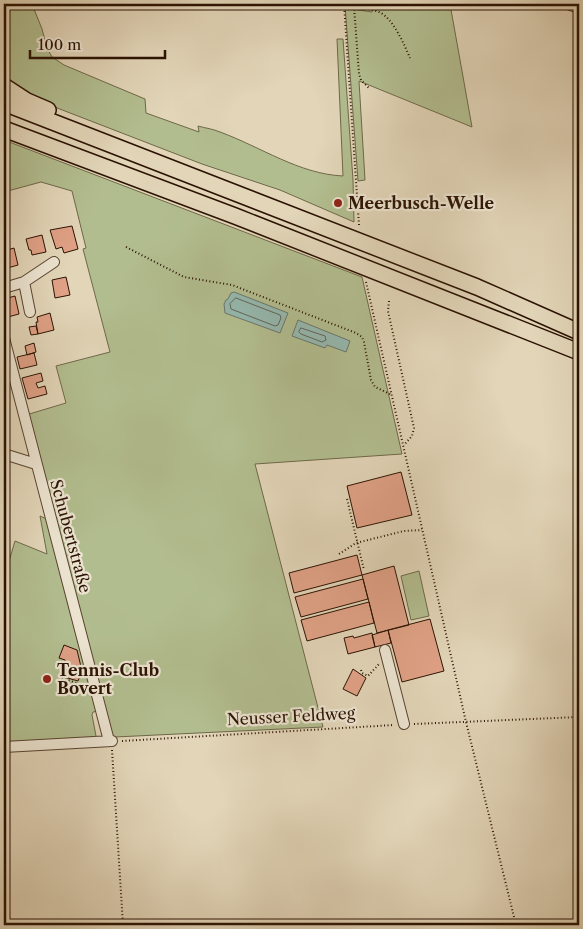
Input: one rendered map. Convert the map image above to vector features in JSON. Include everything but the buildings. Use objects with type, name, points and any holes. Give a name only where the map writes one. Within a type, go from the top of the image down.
[{"type":"highway","points":[[4,86],[27,101],[73,120],[101,141]]},
{"type":"highway","points":[[4,103],[477,287],[579,332]]},
{"type":"highway","points":[[4,129],[235,216],[579,352]]},
{"type":"highway","points":[[4,137],[40,150],[62,151]]},
{"type":"street","points":[[568,4],[579,8]]},
{"type":"street","points":[[4,288],[24,282],[54,262]]},
{"type":"street","points":[[24,282],[30,312]]},
{"type":"street","name":"Schubertstraße","points":[[4,338],[110,741]]},
{"type":"street","points":[[4,454],[36,464]]},
{"type":"street","points":[[386,654],[404,724]]},
{"type":"street","points":[[4,747],[110,741]]},
{"type":"path","points":[[344,4],[359,225]]},
{"type":"path","points":[[369,88],[361,80],[359,74],[353,5],[379,12],[387,18],[410,58]]},
{"type":"path","points":[[126,247],[184,277],[232,285],[356,333],[362,337],[364,342],[371,380],[375,387],[392,395]]},
{"type":"path","points":[[366,282],[466,722],[516,925]]},
{"type":"path","points":[[389,302],[388,312],[414,428],[412,436],[403,446]]},
{"type":"path","points":[[347,499],[364,570]]},
{"type":"path","points":[[339,554],[356,543],[404,531],[422,530]]},
{"type":"path","points":[[361,670],[362,673],[368,676],[386,654]]},
{"type":"path","points":[[62,678],[91,688],[95,687]]},
{"type":"path","name":"Neusser Feldweg","points":[[110,741],[579,716]]},
{"type":"path","points":[[110,741],[123,925]]},
{"type":"green space","points":[[4,4],[32,4],[47,48],[52,57],[64,65],[145,99],[146,113],[199,132],[198,126],[215,130],[296,165],[327,174],[343,176],[337,39],[343,39],[353,180],[354,222],[280,190],[202,164],[52,106],[30,95],[4,78]]},
{"type":"green space","points":[[349,4],[352,9],[372,12],[372,7],[357,4],[450,4],[472,127],[359,81],[365,180],[358,181],[345,5]]},
{"type":"green space","points":[[4,140],[362,277],[402,454],[255,464],[323,727],[115,737],[108,733],[26,415],[66,403],[56,366],[110,352],[83,249],[86,248],[72,191],[41,182],[4,192]]},
{"type":"green space","name":"Tennis-Club Bovert","points":[[40,516],[49,520],[98,711],[93,712],[92,715],[96,736],[93,739],[4,744],[4,578],[15,541],[47,554]]},
{"type":"green space","points":[[419,571],[429,616],[411,620],[401,576]]},
{"type":"water","points":[[234,292],[288,313],[280,333],[225,313],[224,304],[231,293]]},
{"type":"water","points":[[298,320],[350,341],[346,352],[327,345],[325,348],[292,336]]},
{"type":"place","name":"Meerbusch-Welle","points":[[338,203]]},
{"type":"place","name":"Tennis-Club Bovert","points":[[47,679]]}]
